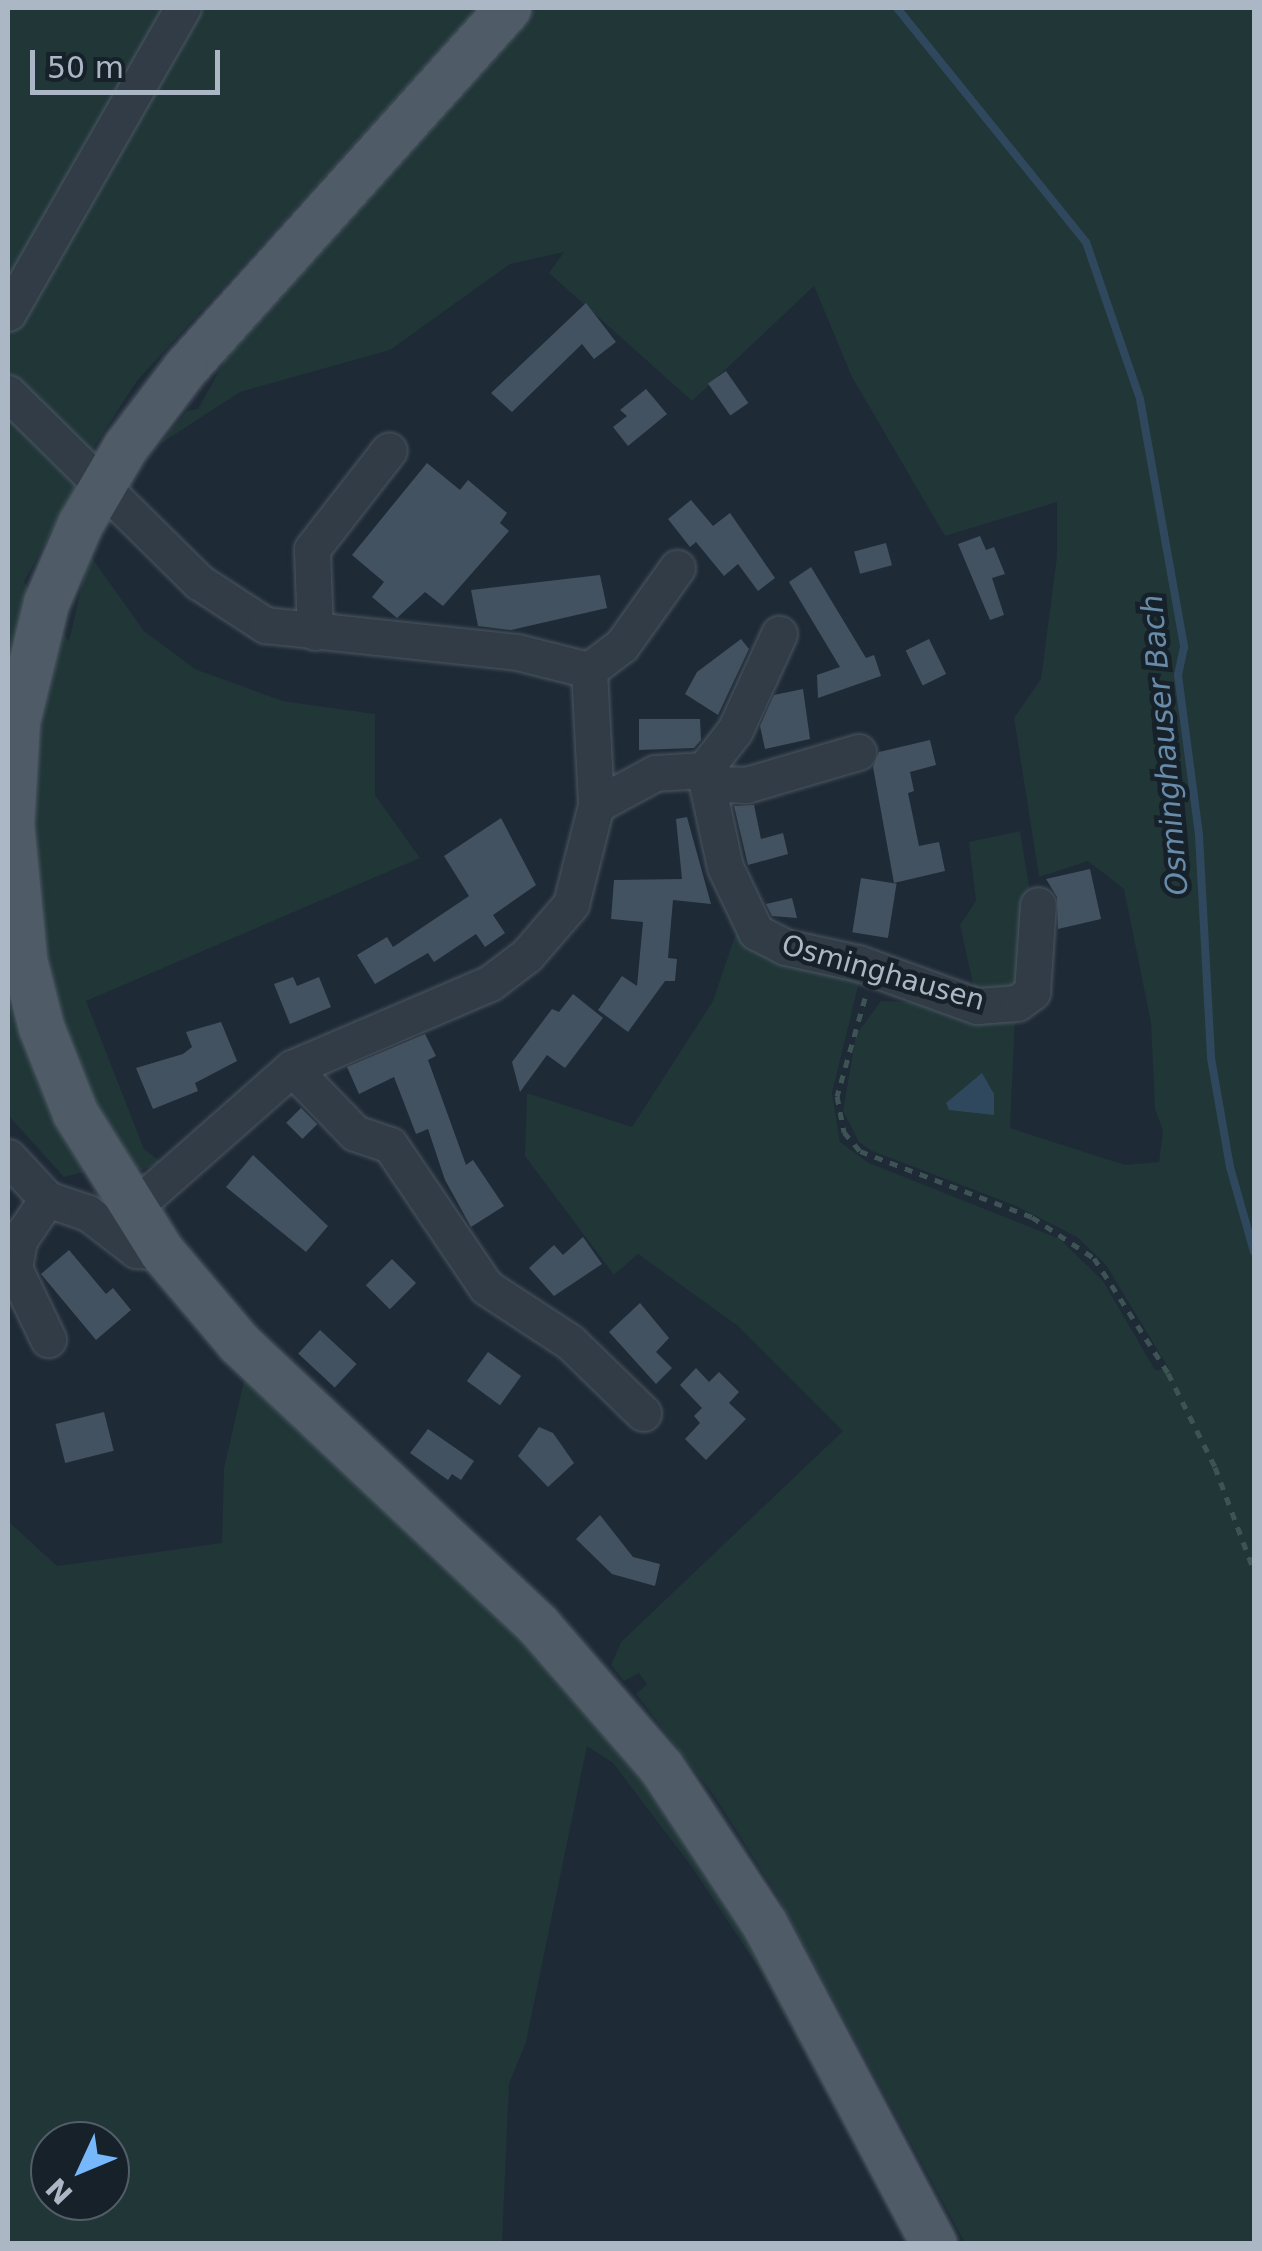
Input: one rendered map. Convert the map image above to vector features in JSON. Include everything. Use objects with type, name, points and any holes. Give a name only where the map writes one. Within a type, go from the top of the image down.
[{"type":"main road","points":[[508,8],[185,368],[102,483],[46,602],[17,721],[11,824],[19,930],[41,1026],[87,1137],[132,1209],[162,1252],[240,1343],[538,1625],[642,1743],[764,1922],[934,2244]]},
{"type":"street","points":[[8,313],[183,8]]},
{"type":"street","points":[[8,392],[236,610],[265,624],[516,652],[589,670]]},
{"type":"street","points":[[315,632],[312,549],[389,450]]},
{"type":"street","points":[[589,670],[622,645],[677,568]]},
{"type":"street","points":[[705,777],[735,730],[779,634]]},
{"type":"street","points":[[132,1209],[292,1068],[490,983],[527,956],[571,904],[596,805],[589,670]]},
{"type":"street","points":[[596,805],[655,772],[746,785],[858,752]]},
{"type":"street","name":"Osminghausen","points":[[705,777],[725,867],[756,932],[785,947],[876,969],[978,1006],[1018,1003],[1037,984],[1038,906]]},
{"type":"street","points":[[292,1068],[355,1133],[390,1145],[486,1287],[570,1342],[643,1413]]},
{"type":"street","points":[[8,1157],[46,1199],[88,1213],[136,1250],[162,1252]]},
{"type":"street","points":[[46,1199],[19,1240],[11,1268],[48,1338]]},
{"type":"path","points":[[876,969],[841,1071],[837,1108],[844,1132],[860,1151],[1032,1217],[1094,1258],[1176,1388],[1216,1467],[1254,1571]]},
{"type":"green space","points":[[8,8],[173,8],[8,301]]},
{"type":"green space","points":[[193,8],[479,8],[137,381],[90,453],[8,381],[8,331]]},
{"type":"green space","points":[[536,8],[1254,8],[1254,2243],[965,2243],[776,1893],[715,1797],[636,1694],[647,1684],[639,1673],[624,1681],[611,1665],[621,1642],[843,1431],[738,1326],[638,1254],[614,1275],[525,1156],[527,1093],[632,1127],[713,1001],[739,924],[860,978],[832,1093],[840,1142],[869,1163],[1060,1239],[1103,1281],[1155,1370],[1169,1369],[1106,1265],[1077,1237],[1014,1205],[872,1151],[859,1142],[843,1111],[856,1035],[881,1001],[1031,1007],[1041,1009],[1015,1019],[1010,1128],[1125,1165],[1159,1162],[1163,1131],[1155,1109],[1151,1023],[1124,889],[1088,861],[1039,877],[1014,718],[1041,679],[1057,556],[1057,502],[945,536],[852,377],[814,286],[692,401],[549,273],[564,252],[510,264],[390,350],[240,392],[160,444],[187,411],[198,409],[234,344]]},
{"type":"green space","points":[[8,407],[77,484],[24,582],[35,597],[8,700]]},
{"type":"green space","points":[[89,554],[144,631],[195,669],[283,701],[375,714],[375,795],[420,858],[86,1001],[144,1149],[161,1162],[142,1170],[127,1167],[105,1146],[37,946],[29,758],[57,626],[69,641]]},
{"type":"green space","points":[[1020,831],[1033,910],[1027,984],[975,993],[960,925],[976,901],[969,842]]},
{"type":"green space","points":[[8,984],[88,1171],[64,1177],[8,1115]]},
{"type":"green space","points":[[247,1368],[505,1614],[696,1840],[919,2243],[906,2243],[760,1970],[689,1863],[613,1763],[587,1746],[526,2042],[509,2084],[502,2243],[8,2243],[8,1521],[57,1566],[222,1543],[224,1468]]},
{"type":"water","points":[[982,1073],[994,1094],[994,1115],[949,1110],[946,1103]]},
{"type":"building","points":[[586,303],[616,342],[594,359],[582,344],[512,412],[491,393]]},
{"type":"building","points":[[726,371],[748,403],[730,416],[708,384]]},
{"type":"building","points":[[646,389],[667,414],[628,446],[613,427],[627,416],[620,410]]},
{"type":"building","points":[[427,463],[460,490],[468,480],[507,513],[500,523],[509,531],[443,606],[425,592],[397,618],[372,597],[384,582],[352,555]]},
{"type":"building","points":[[691,500],[713,526],[730,513],[775,578],[758,591],[738,564],[724,576],[696,542],[690,547],[668,519]]},
{"type":"building","points":[[980,536],[986,550],[994,547],[1005,574],[992,578],[1004,615],[990,620],[958,544]]},
{"type":"building","points":[[886,543],[892,565],[860,574],[854,552]]},
{"type":"building","points":[[811,567],[866,658],[874,655],[881,676],[818,698],[817,675],[840,667],[789,582]]},
{"type":"building","points":[[600,575],[607,608],[511,630],[478,626],[471,590]]},
{"type":"building","points":[[741,639],[749,649],[718,715],[685,694],[697,672]]},
{"type":"building","points":[[929,639],[946,674],[923,685],[906,650]]},
{"type":"building","points":[[803,689],[810,739],[765,749],[760,726],[774,695]]},
{"type":"building","points":[[639,719],[700,719],[701,740],[694,748],[639,750]]},
{"type":"building","points":[[930,740],[936,765],[910,772],[914,791],[908,793],[919,846],[939,842],[945,871],[894,883],[873,767],[879,752]]},
{"type":"building","points":[[754,805],[761,839],[783,833],[788,854],[748,865],[734,806]]},
{"type":"building","points":[[687,817],[711,904],[673,900],[668,958],[677,959],[675,981],[665,981],[628,1032],[598,1010],[622,976],[637,986],[643,922],[611,919],[614,880],[682,879],[676,819]]},
{"type":"building","points":[[501,818],[536,885],[493,915],[505,933],[485,947],[476,934],[434,962],[428,953],[375,984],[357,955],[387,937],[393,947],[469,896],[444,856]]},
{"type":"building","points":[[1090,869],[1101,919],[1058,929],[1057,897],[1046,879]]},
{"type":"building","points":[[861,878],[897,884],[888,938],[852,932]]},
{"type":"building","points":[[792,898],[797,918],[772,916],[766,904]]},
{"type":"building","points":[[293,977],[297,986],[319,977],[331,1007],[290,1024],[274,984]]},
{"type":"building","points":[[573,994],[603,1018],[565,1068],[547,1055],[520,1092],[512,1062],[552,1009],[559,1012]]},
{"type":"building","points":[[221,1022],[237,1061],[195,1083],[198,1091],[153,1109],[136,1068],[183,1054],[192,1047],[186,1032]]},
{"type":"building","points":[[425,1034],[436,1056],[428,1060],[466,1165],[473,1160],[504,1206],[471,1227],[445,1180],[428,1129],[416,1134],[394,1077],[359,1094],[347,1067]]},
{"type":"building","points":[[301,1108],[317,1124],[302,1139],[286,1123]]},
{"type":"building","points":[[253,1155],[328,1226],[306,1252],[226,1187]]},
{"type":"building","points":[[583,1237],[602,1264],[554,1296],[529,1268],[554,1245],[563,1255]]},
{"type":"building","points":[[69,1250],[106,1294],[113,1288],[131,1310],[96,1340],[41,1274]]},
{"type":"building","points":[[392,1259],[416,1283],[390,1309],[366,1285]]},
{"type":"building","points":[[640,1303],[669,1338],[656,1352],[672,1368],[656,1384],[609,1332]]},
{"type":"building","points":[[320,1330],[357,1364],[335,1388],[298,1353]]},
{"type":"building","points":[[488,1352],[521,1376],[500,1405],[467,1381]]},
{"type":"building","points":[[696,1368],[709,1382],[719,1372],[739,1392],[729,1403],[746,1419],[706,1460],[685,1439],[700,1423],[694,1416],[702,1408],[680,1385]]},
{"type":"building","points":[[104,1412],[114,1451],[65,1463],[55,1424]]},
{"type":"building","points":[[539,1427],[553,1433],[574,1463],[548,1487],[518,1456]]},
{"type":"building","points":[[428,1429],[474,1461],[461,1480],[452,1474],[448,1480],[410,1453]]},
{"type":"building","points":[[600,1515],[633,1557],[660,1564],[655,1586],[612,1574],[576,1539]]},
{"type":"waterway","name":"Osminghauser Bach","points":[[897,8],[1086,242],[1140,399],[1184,647],[1178,675],[1199,835],[1211,1058],[1230,1167],[1254,1252]]}]
